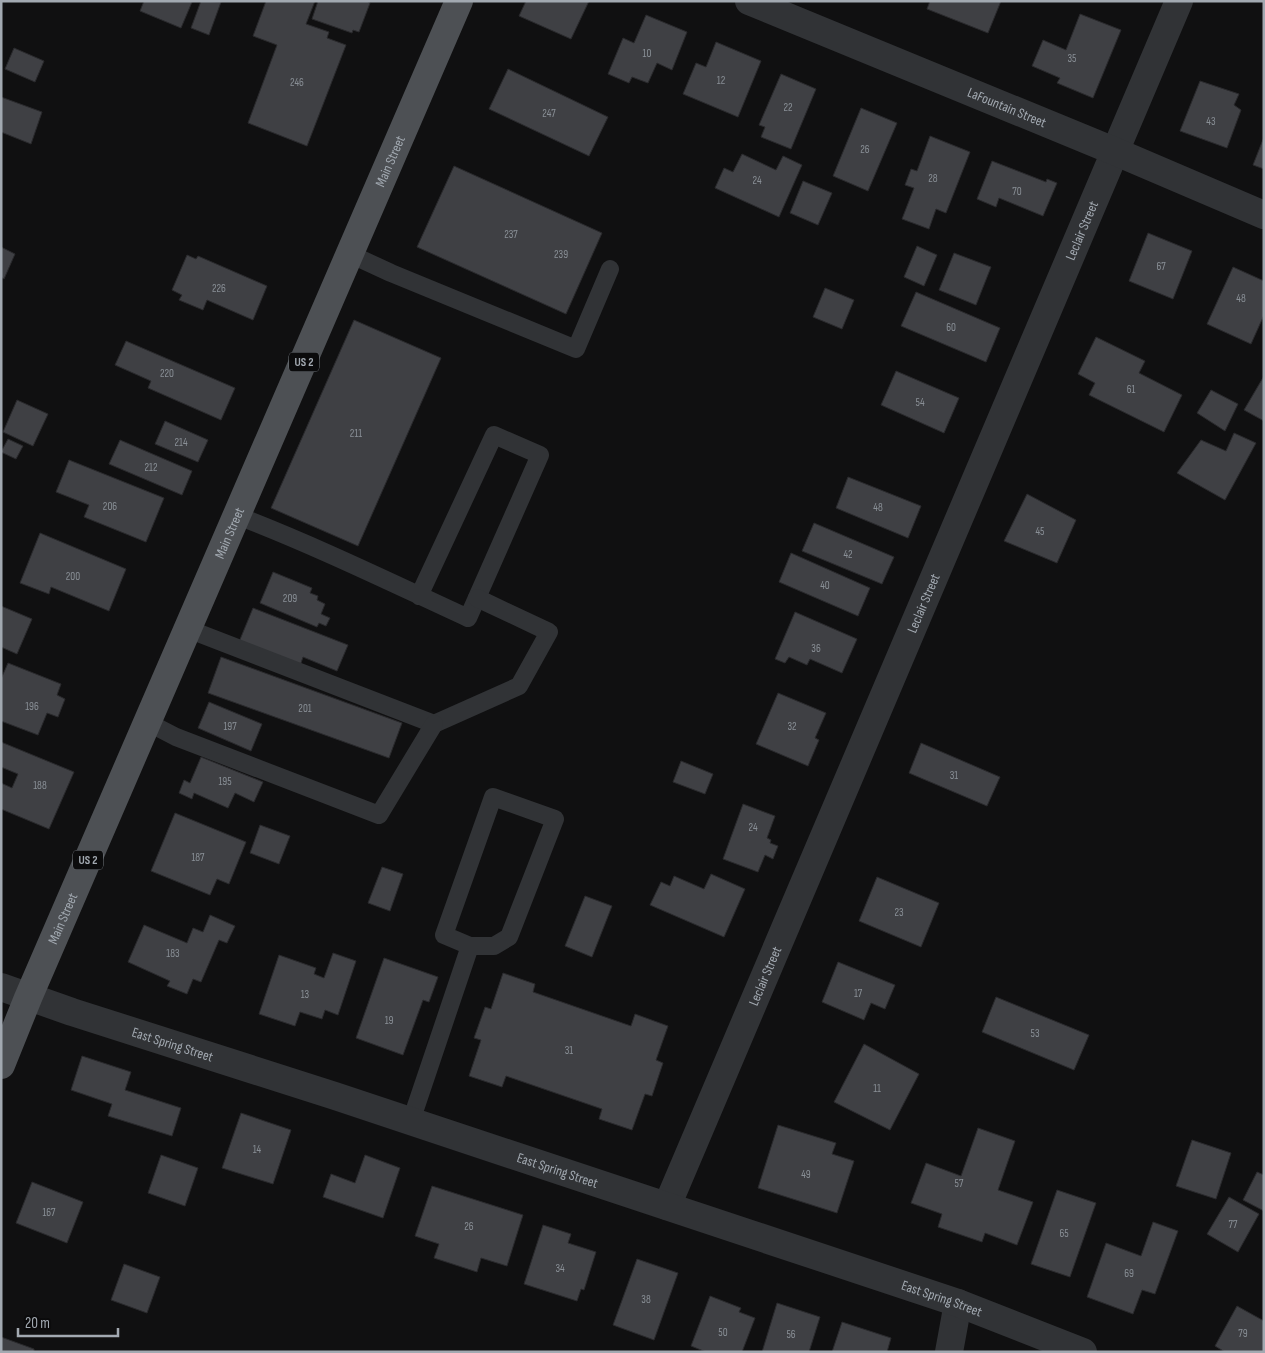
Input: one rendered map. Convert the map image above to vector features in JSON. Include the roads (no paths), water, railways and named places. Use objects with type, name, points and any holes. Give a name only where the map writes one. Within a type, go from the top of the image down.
[{"type":"main road","name":"Main Street","points":[[1,1065],[28,998],[459,1]]},
{"type":"street","name":"LaFountain Street","points":[[750,1],[1264,215]]},
{"type":"street","name":"Leclair Street","points":[[667,1206],[1178,1]]},
{"type":"street","name":"East Spring Street","points":[[1,987],[28,998],[411,1121],[958,1303],[1083,1352]]},
{"type":"street","points":[[949,1352],[958,1303]]},
{"type":"lane","points":[[350,254],[391,273],[576,349],[610,269]]},
{"type":"lane","points":[[238,516],[468,618],[540,456],[494,435],[419,596]]},
{"type":"lane","points":[[147,722],[176,737],[378,815],[434,724],[519,686],[549,632],[477,598]]},
{"type":"lane","points":[[188,629],[434,724]]},
{"type":"lane","points":[[493,797],[555,819],[509,937],[494,946],[470,946],[444,935],[493,797]]},
{"type":"lane","points":[[411,1121],[470,946]]}]
